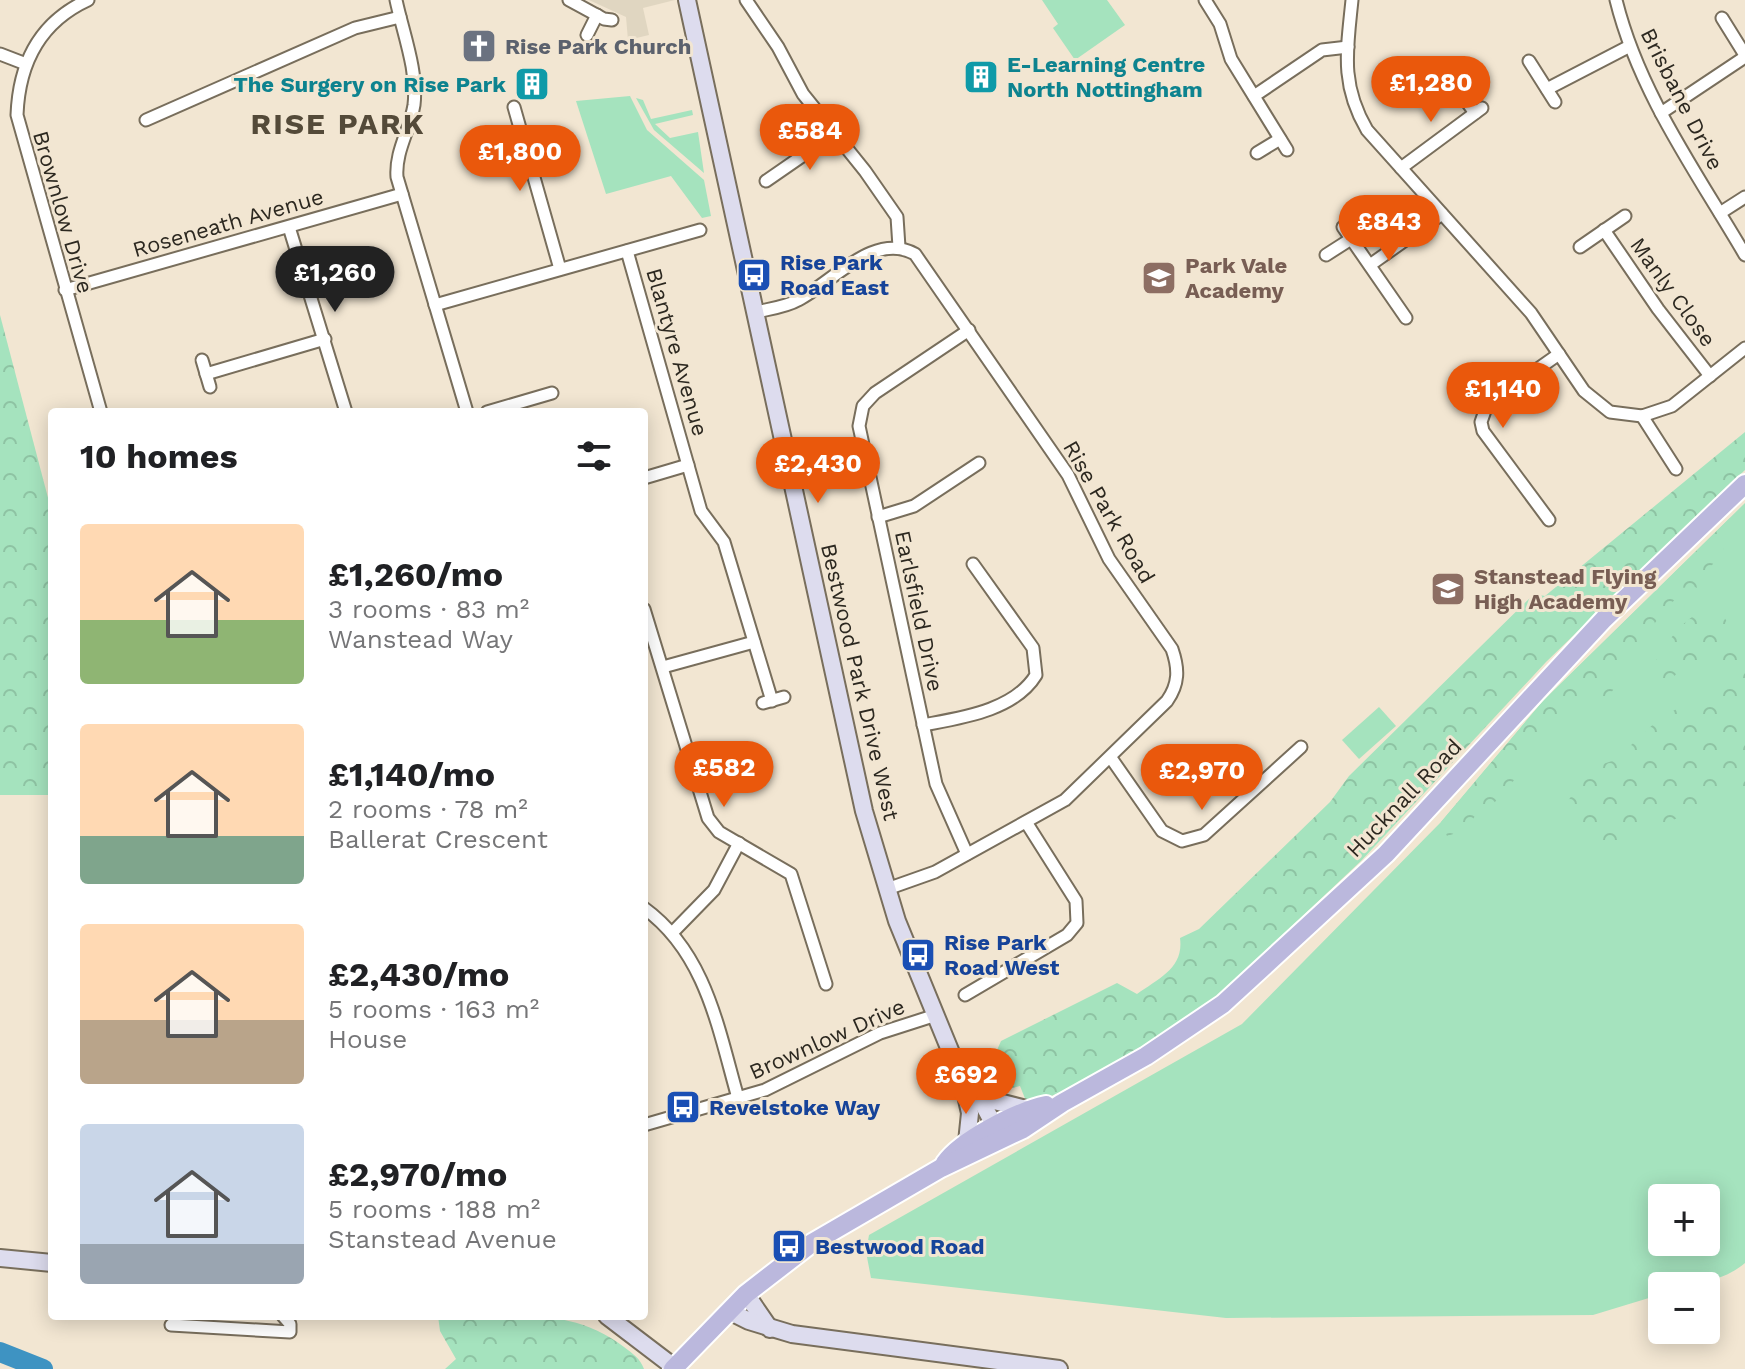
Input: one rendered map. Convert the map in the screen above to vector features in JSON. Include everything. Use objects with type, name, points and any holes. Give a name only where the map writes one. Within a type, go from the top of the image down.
[{"type":"main road","name":"Hucknall Road","points":[[674,1368],[746,1294],[812,1243],[941,1168],[953,1151],[1062,1103],[1146,1056],[1223,1004],[1406,834],[1604,619],[1745,484]]},
{"type":"main road","name":"Hucknall Road","points":[[986,1138],[1030,1110],[1062,1103]]},
{"type":"street","name":"Brownlow Drive","points":[[88,0],[48,27],[26,64],[17,99],[19,133],[100,408]]},
{"type":"street","points":[[396,0],[414,92],[413,111],[397,162],[402,194],[466,408]]},
{"type":"street","points":[[569,0],[612,20]]},
{"type":"street","name":"Bestwood Park Drive West","points":[[687,0],[864,811],[887,889],[933,1016],[963,1082]]},
{"type":"street","points":[[746,0],[778,47],[803,94],[897,217],[899,247],[871,253],[799,300],[756,312]]},
{"type":"street","points":[[1205,0],[1220,24],[1231,59],[1287,150]]},
{"type":"street","points":[[1352,0],[1347,82],[1352,105],[1367,130],[1531,313],[1595,403],[1610,412],[1642,416],[1672,406],[1745,348]]},
{"type":"street","name":"Brisbane Drive","points":[[1616,0],[1628,47],[1661,113],[1745,255]]},
{"type":"street","points":[[587,35],[597,15]]},
{"type":"street","points":[[146,120],[355,28],[400,17]]},
{"type":"street","points":[[1661,113],[1745,56],[1722,18]]},
{"type":"street","points":[[1254,96],[1322,50],[1348,47]]},
{"type":"street","points":[[1547,89],[1628,47]]},
{"type":"street","points":[[0,54],[26,64]]},
{"type":"street","points":[[1529,61],[1555,102]]},
{"type":"street","points":[[1401,168],[1478,110],[1459,91]]},
{"type":"street","points":[[514,107],[560,269]]},
{"type":"street","points":[[518,121],[530,117]]},
{"type":"street","points":[[766,181],[834,134]]},
{"type":"street","points":[[1257,153],[1280,139]]},
{"type":"street","name":"Roseneath Avenue","points":[[65,290],[402,194]]},
{"type":"street","points":[[1720,213],[1745,197]]},
{"type":"street","points":[[1370,265],[1442,214]]},
{"type":"street","name":"Manly Close","points":[[1580,247],[1625,216]]},
{"type":"street","points":[[289,227],[345,408]]},
{"type":"street","points":[[1343,227],[1403,304],[1406,318]]},
{"type":"street","name":"Blantyre Avenue","points":[[435,305],[627,251],[688,240],[700,230]]},
{"type":"street","name":"Manly Close","points":[[1604,230],[1658,309],[1710,376]]},
{"type":"street","points":[[1326,255],[1351,239]]},
{"type":"street","name":"Rise Park Road","points":[[887,889],[935,872],[1075,794],[1173,692],[1177,664],[1172,649],[1109,559],[1068,475],[922,260],[899,247]]},
{"type":"street","name":"Blantyre Avenue","points":[[627,251],[702,515],[724,542],[773,700]]},
{"type":"street","name":"Earlsfield Drive","points":[[967,854],[940,798],[859,426],[863,406],[875,393],[969,330]]},
{"type":"street","points":[[206,374],[325,339]]},
{"type":"street","points":[[1549,520],[1483,431],[1481,422],[1487,405],[1559,354]]},
{"type":"street","points":[[202,360],[210,387]]},
{"type":"street","points":[[501,408],[552,393]]},
{"type":"street","points":[[1642,416],[1676,469]]},
{"type":"street","points":[[1667,458],[1679,449]]},
{"type":"street","points":[[878,517],[914,506],[979,463]]},
{"type":"street","points":[[648,477],[688,465]]},
{"type":"street","points":[[1541,509],[1552,501]]},
{"type":"street","points":[[923,725],[964,717],[998,705],[1023,690],[1036,675],[1033,648],[973,564]]},
{"type":"street","points":[[648,621],[708,818],[719,832],[787,871],[794,879],[826,984]]},
{"type":"street","points":[[663,667],[754,642]]},
{"type":"street","points":[[1111,758],[1162,831],[1182,841],[1204,835],[1301,747]]},
{"type":"street","points":[[965,995],[1067,935],[1077,923],[1076,901],[1026,822]]},
{"type":"street","points":[[673,932],[714,890],[739,843]]},
{"type":"street","points":[[648,911],[673,932],[693,960],[706,990],[738,1098]]},
{"type":"street","name":"Brownlow Drive","points":[[648,1124],[772,1087],[880,1033],[933,1016]]},
{"type":"street","points":[[963,1082],[979,1097],[1030,1110]]},
{"type":"street","points":[[963,1082],[970,1113],[986,1138]]},
{"type":"street","points":[[979,1097],[986,1138]]},
{"type":"street","points":[[0,1258],[48,1263]]},
{"type":"street","points":[[746,1294],[770,1329]]},
{"type":"street","points":[[729,1311],[770,1329],[1059,1369]]},
{"type":"street","points":[[178,1323],[290,1332],[286,1320]]},
{"type":"street","points":[[612,1320],[674,1368]]},
{"type":"shaded area","points":[[589,0],[675,0],[643,8],[649,35],[628,40],[626,17]]},
{"type":"green space","points":[[1042,0],[1107,0],[1125,25],[1075,60],[1053,28],[1058,24]]},
{"type":"green space","points":[[630,96],[647,130],[704,180],[711,216],[702,218],[671,176],[606,194],[576,101]]},
{"type":"green space","points":[[636,98],[643,100],[651,119],[692,110],[693,115],[655,124],[670,138],[698,132],[704,173],[654,130]]},
{"type":"green space","points":[[0,315],[48,498],[48,795],[0,795]]},
{"type":"green space","points":[[1745,432],[1745,470],[1546,662],[1361,861],[1219,995],[1148,1047],[1089,1080],[1028,1106],[1020,1086],[1004,1090],[986,1075],[1001,1041],[1117,983],[1137,994],[1161,977],[1178,957],[1180,938],[1199,929],[1330,802],[1349,776],[1534,594],[1545,596]]},
{"type":"green space","points":[[1745,503],[1745,1263],[1720,1278],[1720,1272],[1648,1272],[1648,1298],[1593,1315],[1226,1318],[871,1278],[866,1252],[869,1235],[1242,1024],[1441,822],[1543,701]]},
{"type":"green space","points":[[1730,518],[1734,523],[1721,533],[1727,539],[1721,555],[1704,574],[1712,590],[1711,595],[1695,587],[1678,588],[1676,598],[1626,657],[1619,683],[1603,702],[1599,697],[1612,674],[1604,676],[1582,701],[1576,702],[1565,717],[1541,736],[1504,794],[1494,803],[1474,812],[1475,816],[1466,830],[1447,836],[1441,822],[1543,701]]},
{"type":"green space","points":[[1718,606],[1745,654],[1745,682],[1738,701],[1738,716],[1745,732],[1745,787],[1715,794],[1678,818],[1643,825],[1623,842],[1601,847],[1584,841],[1576,821],[1560,811],[1594,767],[1615,760],[1661,717],[1710,692],[1726,690],[1733,675],[1733,663],[1725,661],[1686,666],[1662,685],[1643,682],[1682,625],[1704,610]]},
{"type":"green space","points":[[1379,707],[1396,726],[1359,759],[1342,740]]},
{"type":"green space","points":[[439,1320],[563,1320],[603,1334],[624,1347],[644,1369],[445,1369],[456,1359],[440,1331]]},
{"type":"waterway","points":[[0,1352],[43,1369]]},
{"type":"place","name":"Rise Park Church","points":[[479,46]]},
{"type":"place","name":"E-Learning Centre North Nottingham","points":[[981,77]]},
{"type":"place","name":"The Surgery on Rise Park","points":[[532,84]]},
{"type":"place","name":"Rise Park Road East","points":[[754,275]]},
{"type":"place","name":"Park Vale Academy","points":[[1159,278]]},
{"type":"place","name":"Stanstead Flying High Academy","points":[[1448,589]]},
{"type":"place","name":"Rise Park Road West","points":[[918,955]]},
{"type":"place","name":"Revelstoke Way","points":[[683,1107]]},
{"type":"place","name":"Bestwood Road","points":[[789,1246]]},
{"type":"district","name":"RISE PARK","points":[[338,123]]}]
